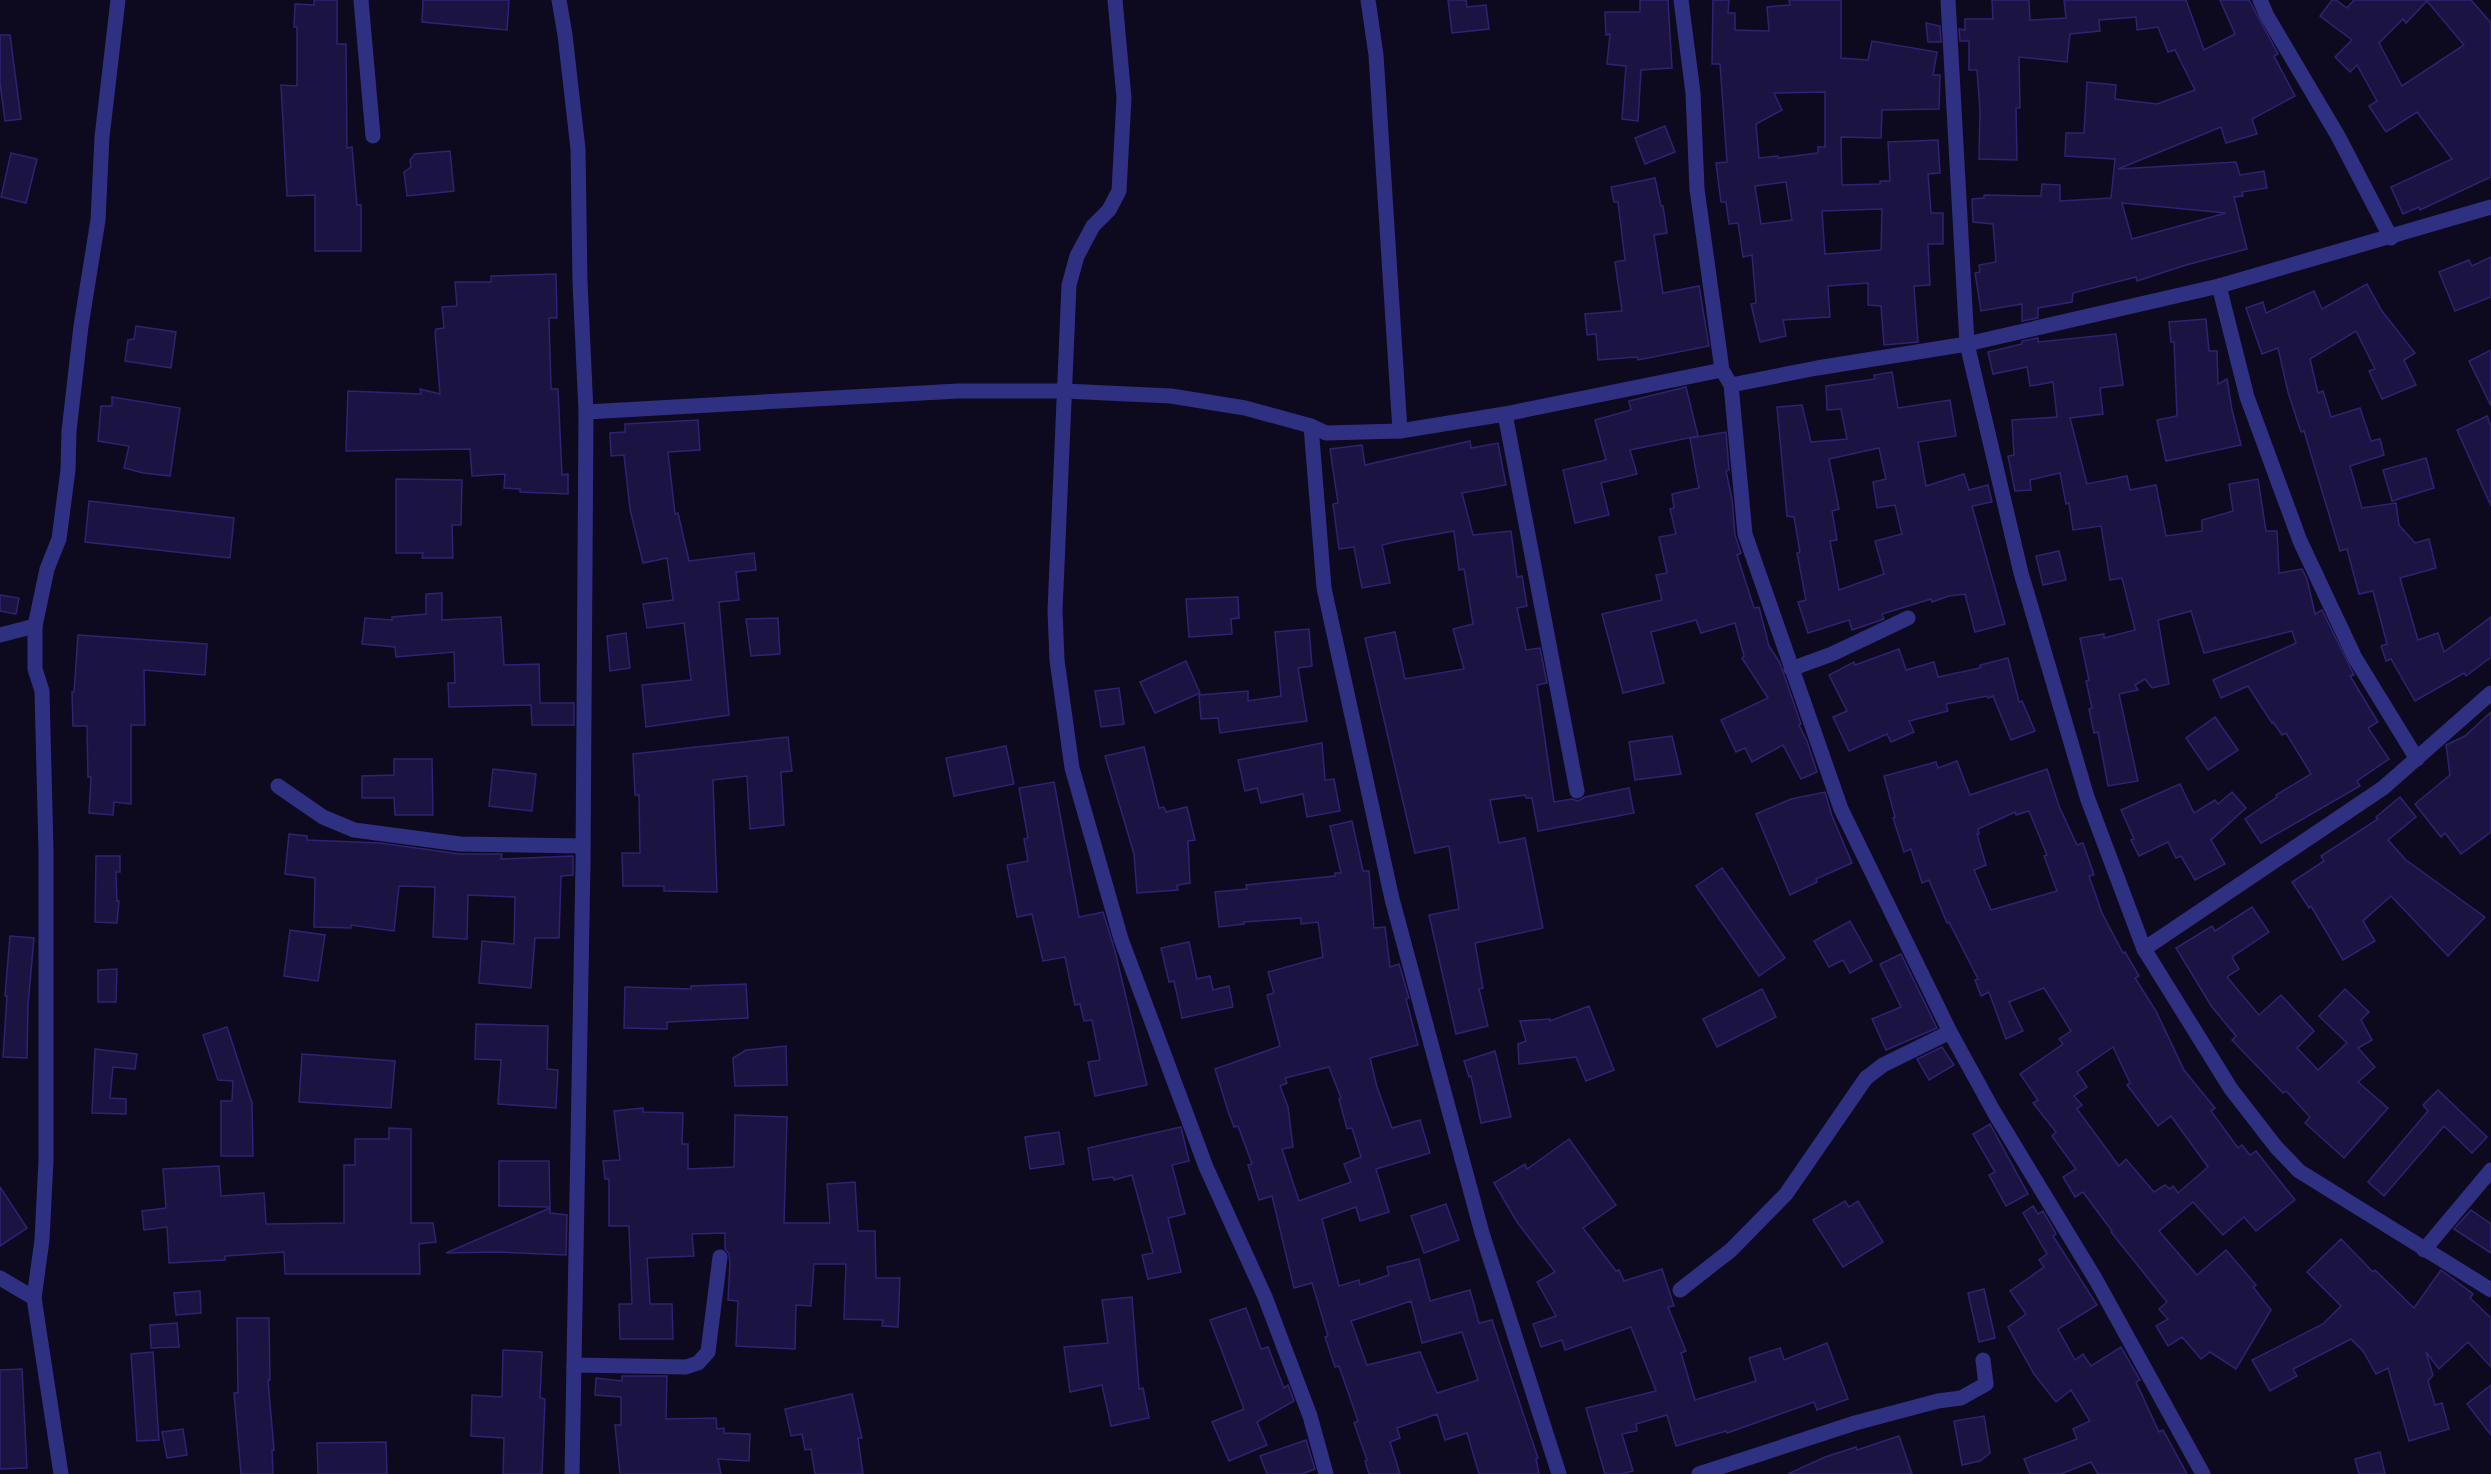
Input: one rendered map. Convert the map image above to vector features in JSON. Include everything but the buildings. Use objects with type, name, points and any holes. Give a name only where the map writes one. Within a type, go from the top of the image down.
[{"type":"street","points":[[61,1474],[34,1292],[42,1240],[45,1171],[46,851],[42,691],[34,669],[35,626],[47,569],[59,539],[68,470],[69,431],[81,326],[98,220],[102,137],[118,0]]},
{"type":"street","points":[[361,0],[373,136]]},
{"type":"street","points":[[559,0],[578,149],[580,282],[586,412],[583,846],[572,1474]]},
{"type":"street","points":[[1115,0],[1124,98],[1119,191],[1109,210],[1094,226],[1077,256],[1069,285],[1055,611],[1057,660],[1072,768],[1121,939],[1206,1167],[1265,1297],[1310,1416],[1326,1474]]},
{"type":"street","points":[[1368,0],[1376,55],[1400,431]]},
{"type":"street","points":[[1682,0],[1693,93],[1697,189],[1722,370],[1731,385],[1745,534],[1840,809],[1950,1032],[1994,1112],[2096,1280],[2203,1474]]},
{"type":"street","points":[[1948,0],[1967,344],[2021,573],[2087,797],[2144,948],[2231,1089],[2276,1147],[2299,1171],[2491,1290]]},
{"type":"street","points":[[2260,0],[2267,16],[2353,164],[2391,238]]},
{"type":"street","points":[[1731,385],[1817,368],[1967,344],[2219,286],[2391,238],[2491,207]]},
{"type":"street","points":[[2219,286],[2247,397],[2300,541],[2355,658],[2417,759]]},
{"type":"street","points":[[586,412],[958,391],[1064,390],[1171,396],[1245,408],[1311,426],[1326,433],[1400,431],[1505,414],[1722,370]]},
{"type":"street","points":[[1505,414],[1577,791]]},
{"type":"street","points":[[1311,426],[1324,588],[1392,899],[1482,1233],[1559,1474]]},
{"type":"street","points":[[1791,669],[1832,654],[1908,618]]},
{"type":"street","points":[[0,635],[35,626]]},
{"type":"street","points":[[2144,948],[2383,788],[2491,693]]},
{"type":"street","points":[[278,786],[323,817],[354,830],[460,844],[583,846]]},
{"type":"street","points":[[1680,1290],[1731,1250],[1786,1194],[1866,1078],[1882,1065],[1950,1032]]},
{"type":"street","points":[[2424,1250],[2491,1170]]},
{"type":"street","points":[[574,1365],[686,1367],[698,1363],[708,1352],[720,1257]]},
{"type":"street","points":[[0,1278],[34,1292]]},
{"type":"street","points":[[1699,1474],[1854,1423],[1938,1401],[1961,1398],[1986,1384],[1983,1360]]}]
